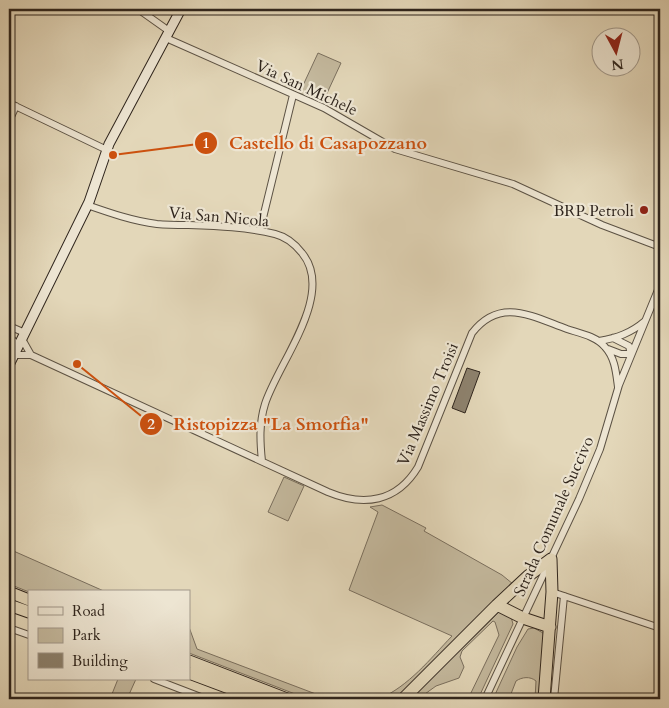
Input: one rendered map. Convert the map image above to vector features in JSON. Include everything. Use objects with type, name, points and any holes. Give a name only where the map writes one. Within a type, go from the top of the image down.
[{"type":"highway","points":[[544,699],[552,592],[552,559]]},
{"type":"highway","points":[[402,699],[528,576],[552,559]]},
{"type":"highway","points":[[9,592],[28,600]]},
{"type":"highway","points":[[9,605],[28,612]]},
{"type":"highway","points":[[497,606],[550,627]]},
{"type":"highway","points":[[190,661],[287,699]]},
{"type":"highway","points":[[190,673],[258,699]]},
{"type":"main road","points":[[9,365],[88,205],[107,150],[180,9]]},
{"type":"street","name":"Via San Michele","points":[[138,9],[167,34],[324,108],[395,149],[513,184],[602,225],[660,247]]},
{"type":"street","points":[[260,230],[293,95]]},
{"type":"street","points":[[9,121],[12,105],[107,150]]},
{"type":"street","name":"Via San Nicola","points":[[88,205],[123,217],[160,224],[260,230],[288,239],[307,260],[313,284],[310,305],[265,403],[260,434],[262,461]]},
{"type":"street","name":"Strada Comunale Succivo","points":[[485,699],[579,499],[600,449],[618,386],[660,285]]},
{"type":"street","name":"Via Massimo Troisi","points":[[20,343],[31,355],[348,499],[363,501],[379,499],[398,490],[413,476],[469,339],[479,323],[486,318],[502,312],[519,312],[599,341],[614,361],[618,386]]},
{"type":"street","points":[[599,341],[621,336],[636,329],[647,318]]},
{"type":"street","points":[[9,326],[20,343],[31,355]]},
{"type":"street","points":[[9,336],[20,343]]},
{"type":"street","points":[[606,348],[621,354],[631,354],[629,346],[612,338]]},
{"type":"street","points":[[552,592],[660,628]]},
{"type":"street","points":[[554,699],[564,596]]},
{"type":"street","points":[[9,628],[28,635]]},
{"type":"street","points":[[157,680],[206,699]]},
{"type":"green space","points":[[318,53],[341,63],[322,104],[299,94]]},
{"type":"green space","points":[[284,477],[304,486],[288,521],[268,512]]},
{"type":"green space","points":[[382,505],[426,528],[424,531],[502,575],[513,584],[407,691],[394,699],[379,699],[400,687],[427,663],[452,636],[349,590],[378,512],[370,507]]},
{"type":"green space","points":[[9,549],[101,590],[28,590],[28,592],[9,584]]},
{"type":"green space","points":[[499,612],[511,617],[513,624],[478,699],[468,699],[499,635],[493,621],[462,651],[460,657],[464,667],[459,678],[436,686],[418,699],[410,699]]},
{"type":"green space","points":[[534,628],[543,633],[544,638],[539,699],[535,699],[536,681],[526,678],[516,681],[509,699],[493,699],[517,647],[528,629]]},
{"type":"green space","points":[[190,630],[197,649],[329,699],[308,699],[190,653]]},
{"type":"green space","points":[[118,680],[136,680],[127,699],[110,699]]},
{"type":"building","points":[[467,368],[480,372],[465,413],[452,408]]},
{"type":"place","name":"Castello di Casapozzano","points":[[113,155]]},
{"type":"place","name":"BRP Petroli","points":[[644,210]]},
{"type":"place","name":"Ristopizza \"La Smorfia\"","points":[[77,364]]}]
